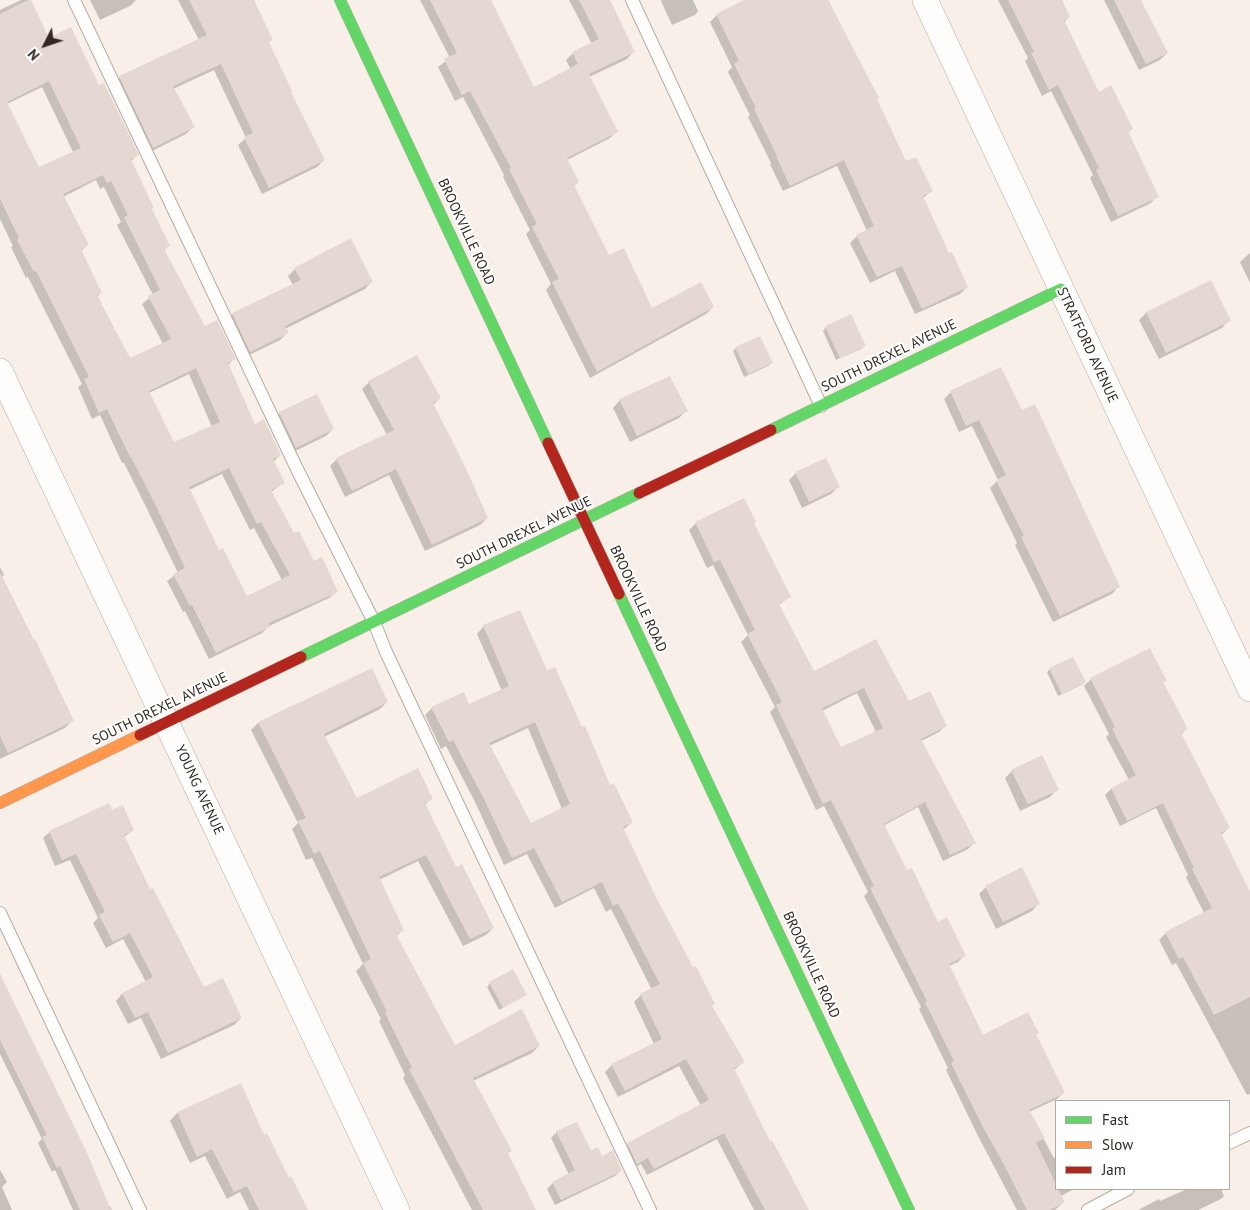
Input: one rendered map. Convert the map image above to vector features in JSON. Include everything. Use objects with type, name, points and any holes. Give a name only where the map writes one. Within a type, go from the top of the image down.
[{"type":"street","name":"BROOKVILLE ROAD","points":[[340,0],[909,1210]]},
{"type":"street","name":"STRATFORD AVENUE","points":[[925,0],[1250,689]]},
{"type":"street","name":"SOUTH DREXEL AVENUE","points":[[0,803],[1061,289]]},
{"type":"street","name":"YOUNG AVENUE","points":[[0,371],[397,1210]]},
{"type":"lane","points":[[74,0],[288,452],[374,622],[386,652],[492,879],[650,1210]]},
{"type":"lane","points":[[632,0],[821,406]]},
{"type":"lane","points":[[0,914],[140,1210]]},
{"type":"lane","points":[[1230,1143],[1250,1133]]},
{"type":"lane","points":[[1088,1210],[1126,1190]]},
{"type":"building","points":[[31,0],[49,38],[71,27],[99,85],[104,83],[139,155],[131,159],[170,246],[164,249],[205,326],[217,320],[236,359],[228,363],[255,424],[264,419],[281,455],[273,459],[285,483],[271,490],[294,533],[299,531],[314,561],[322,557],[338,592],[269,623],[270,627],[216,653],[192,605],[190,606],[173,574],[185,568],[155,504],[107,409],[99,413],[84,379],[89,377],[36,271],[34,272],[17,240],[19,238],[0,199],[0,14]],"holes":[[[49,81],[81,148],[39,167],[7,102]],[[103,175],[107,183],[111,181],[128,215],[124,217],[160,290],[148,296],[171,339],[130,358],[97,295],[102,293],[81,249],[89,245],[63,194]],[[196,368],[220,422],[174,442],[149,391]],[[229,468],[257,524],[261,522],[290,575],[247,596],[223,548],[219,550],[189,487]]]},
{"type":"building","points":[[189,0],[254,0],[273,40],[269,42],[291,92],[325,160],[269,188],[244,137],[253,133],[221,64],[173,86],[195,127],[153,148],[119,76],[207,35]]},
{"type":"building","points":[[430,0],[491,0],[534,87],[578,64],[572,52],[599,39],[579,0],[610,0],[635,52],[589,74],[618,132],[567,158],[579,182],[574,185],[609,255],[624,248],[652,308],[701,282],[714,307],[597,372],[552,282],[559,279],[532,227],[537,224],[509,169],[511,168],[470,91],[462,95],[444,59],[457,53]]},
{"type":"building","points":[[744,0],[828,0],[879,98],[877,99],[906,161],[916,157],[933,191],[923,196],[949,253],[952,252],[968,287],[922,309],[902,266],[877,277],[856,235],[874,226],[844,160],[790,186],[754,109],[756,108],[734,64],[739,61],[716,14]]},
{"type":"building","points":[[1008,0],[1062,0],[1070,17],[1064,20],[1099,92],[1111,85],[1133,129],[1128,131],[1159,197],[1118,216],[1096,170],[1099,168],[1058,85],[1049,90],[1031,53],[1034,52]]},
{"type":"building","points":[[1114,0],[1141,0],[1168,53],[1146,64]]},
{"type":"building","points":[[351,238],[373,282],[285,326],[289,333],[250,352],[232,313],[301,280],[294,268]]},
{"type":"building","points":[[1211,280],[1231,321],[1166,353],[1146,312]]},
{"type":"building","points":[[851,314],[866,346],[840,358],[825,326]]},
{"type":"building","points":[[760,336],[773,363],[748,374],[735,347]]},
{"type":"building","points":[[417,355],[441,398],[433,403],[463,462],[488,518],[432,545],[396,469],[352,491],[336,458],[394,430],[368,381]]},
{"type":"building","points":[[1001,367],[1022,410],[1035,404],[1120,587],[1060,616],[1021,537],[1024,536],[996,480],[1006,475],[979,420],[966,426],[950,391]]},
{"type":"building","points":[[670,376],[688,411],[637,436],[619,399]]},
{"type":"building","points":[[317,394],[334,429],[296,448],[279,412]]},
{"type":"building","points":[[826,458],[840,487],[809,502],[795,472]]},
{"type":"building","points":[[744,498],[756,522],[754,523],[791,597],[779,604],[814,671],[876,639],[909,701],[930,691],[947,726],[921,739],[976,843],[950,855],[925,802],[884,824],[907,870],[912,868],[938,922],[947,917],[966,956],[949,964],[983,1035],[1028,1012],[1039,1033],[1036,1034],[1065,1093],[1029,1110],[1045,1138],[1036,1143],[1055,1182],[1055,1190],[1059,1190],[1065,1202],[1050,1210],[1027,1210],[951,1063],[954,1061],[925,1002],[927,1001],[870,888],[874,886],[831,800],[823,804],[776,705],[782,702],[747,634],[755,630],[720,560],[714,562],[695,522]],"holes":[[[864,688],[883,728],[841,747],[822,708]]]},
{"type":"building","points":[[0,572],[35,639],[74,721],[8,753],[0,736]]},
{"type":"building","points":[[520,610],[547,670],[555,667],[582,727],[585,726],[610,785],[614,783],[633,822],[623,827],[655,895],[693,967],[696,966],[715,1004],[712,1006],[745,1062],[734,1068],[770,1141],[772,1140],[809,1210],[765,1210],[724,1133],[654,1169],[648,1158],[637,1164],[627,1143],[709,1100],[686,1059],[625,1091],[611,1064],[662,1039],[640,994],[660,984],[618,903],[613,906],[602,882],[562,902],[534,848],[512,858],[453,740],[449,742],[431,707],[464,692],[469,704],[509,686],[483,625]],"holes":[[[535,722],[570,804],[531,823],[489,743]]]},
{"type":"building","points":[[1150,648],[1167,681],[1163,682],[1188,729],[1181,733],[1230,828],[1221,833],[1250,892],[1250,997],[1214,1015],[1183,957],[1179,959],[1165,932],[1212,908],[1192,869],[1194,868],[1163,803],[1127,821],[1111,788],[1136,775],[1112,729],[1115,727],[1090,678]]},
{"type":"building","points":[[1073,657],[1086,682],[1062,694],[1049,668]]},
{"type":"building","points":[[372,668],[388,702],[324,734],[357,798],[418,768],[433,799],[425,803],[456,867],[462,864],[494,928],[470,939],[426,855],[379,877],[404,930],[396,934],[455,1045],[522,1009],[540,1046],[473,1078],[512,1151],[508,1153],[536,1210],[483,1210],[409,1069],[412,1068],[363,963],[371,959],[320,851],[314,854],[298,821],[306,818],[258,722]]},
{"type":"building","points":[[1042,755],[1059,790],[1028,804],[1011,770]]},
{"type":"building","points":[[109,803],[112,810],[123,805],[134,830],[124,835],[150,889],[153,888],[204,987],[223,978],[242,1018],[168,1053],[148,1012],[135,1018],[122,993],[153,977],[130,933],[113,942],[99,915],[105,912],[76,854],[62,860],[49,831]]},
{"type":"building","points":[[1022,867],[1040,904],[1003,922],[985,886]]},
{"type":"building","points":[[513,969],[527,995],[503,1008],[489,982]]},
{"type":"building","points":[[0,974],[87,1153],[111,1210],[80,1210],[60,1166],[57,1168],[42,1137],[47,1135],[0,1040]]},
{"type":"building","points":[[241,1083],[264,1135],[267,1133],[289,1178],[291,1176],[308,1210],[259,1210],[247,1186],[234,1192],[212,1149],[197,1157],[177,1112]]},
{"type":"building","points":[[577,1122],[591,1150],[598,1147],[602,1156],[613,1150],[622,1171],[561,1200],[552,1182],[575,1170],[556,1131]]},
{"type":"traffic: fast","points":[[340,0],[548,443]]},
{"type":"traffic: fast","points":[[771,430],[1061,289]]},
{"type":"traffic: fast","points":[[301,657],[639,493]]},
{"type":"traffic: fast","points":[[619,594],[909,1210]]},
{"type":"traffic: slow","points":[[0,803],[140,735]]},
{"type":"traffic: jam","points":[[639,493],[771,430]]},
{"type":"traffic: jam","points":[[548,443],[619,594]]},
{"type":"traffic: jam","points":[[140,735],[301,657]]}]
